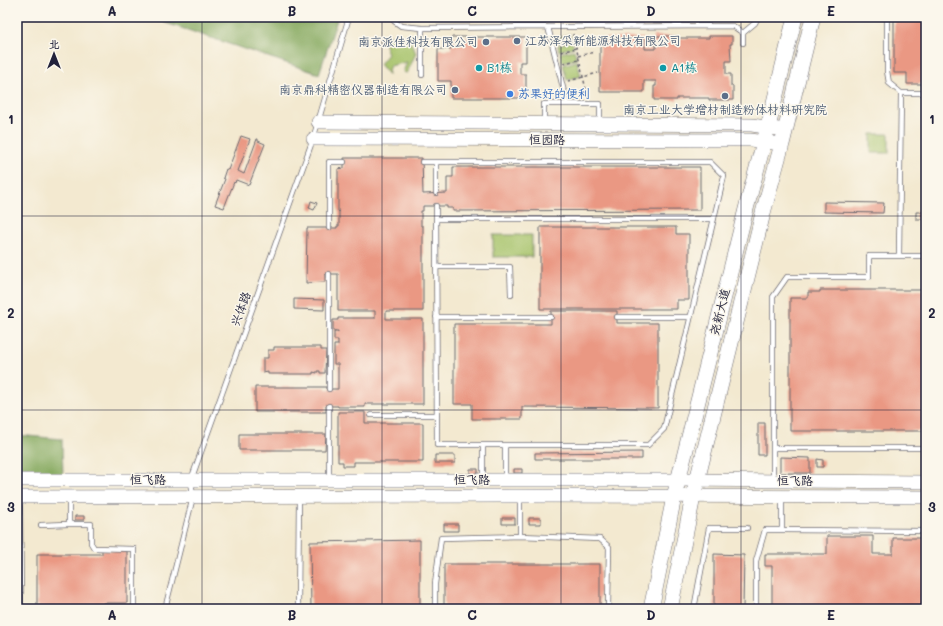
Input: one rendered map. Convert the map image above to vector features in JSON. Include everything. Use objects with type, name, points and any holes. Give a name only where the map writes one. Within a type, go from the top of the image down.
[{"type":"main road","name":"尧新大道","points":[[651,609],[678,480],[795,17]]},
{"type":"main road","name":"尧新大道","points":[[670,609],[696,481],[813,17]]},
{"type":"main road","name":"恒园路","points":[[318,122],[752,125],[768,127],[783,137]]},
{"type":"main road","points":[[545,124],[548,140]]},
{"type":"main road","name":"恒园路","points":[[313,139],[750,140],[763,142],[783,137]]},
{"type":"main road","name":"恒飞路","points":[[17,480],[678,480],[926,482]]},
{"type":"main road","name":"恒飞路","points":[[19,497],[926,497]]},
{"type":"lane","name":"兴体路","points":[[165,609],[193,497],[191,480],[313,139],[350,17]]},
{"type":"lane","points":[[394,17],[394,21],[402,26],[422,28],[733,26],[743,33]]},
{"type":"lane","points":[[743,43],[743,33],[755,22],[758,17]]},
{"type":"lane","points":[[887,17],[887,71],[889,83],[901,93],[926,93]]},
{"type":"lane","points":[[548,27],[567,104]]},
{"type":"lane","points":[[422,28],[422,75]]},
{"type":"lane","points":[[899,256],[901,93]]},
{"type":"lane","points":[[545,124],[544,104],[600,104],[600,124]]},
{"type":"lane","points":[[329,228],[329,162],[344,162]]},
{"type":"lane","points":[[422,162],[710,162],[724,176],[664,429],[648,445],[437,445],[436,206]]},
{"type":"lane","points":[[436,162],[436,194]]},
{"type":"lane","points":[[436,219],[714,219]]},
{"type":"lane","points":[[773,481],[772,297],[787,278],[869,277],[869,256],[926,256]]},
{"type":"lane","points":[[436,267],[510,267],[510,295]]},
{"type":"lane","points":[[329,274],[329,389]]},
{"type":"lane","points":[[436,317],[551,317]]},
{"type":"lane","points":[[617,317],[690,317]]},
{"type":"lane","points":[[329,406],[329,480]]},
{"type":"lane","points":[[371,415],[437,415]]},
{"type":"lane","points":[[483,445],[483,480]]},
{"type":"lane","points":[[505,445],[505,480]]},
{"type":"lane","points":[[773,448],[926,448]]},
{"type":"lane","points":[[298,609],[299,496]]},
{"type":"lane","points":[[520,496],[520,536]]},
{"type":"lane","points":[[19,497],[21,609]]},
{"type":"lane","points":[[69,497],[69,524]]},
{"type":"lane","points":[[782,497],[782,530]]},
{"type":"lane","points":[[41,525],[91,524],[91,543],[94,548],[134,549],[134,609]]},
{"type":"lane","points":[[694,609],[709,528],[747,528]]},
{"type":"lane","points":[[756,609],[756,561],[765,530],[926,531]]},
{"type":"lane","points":[[435,609],[435,584],[441,538],[520,536],[600,539],[609,547],[608,609]]},
{"type":"path","points":[[571,27],[590,104]]},
{"type":"path","points":[[558,43],[574,39]]},
{"type":"path","points":[[559,52],[576,48]]},
{"type":"path","points":[[578,56],[595,52]]},
{"type":"path","points":[[562,64],[579,60]]},
{"type":"path","points":[[566,81],[598,73]]},
{"type":"green space","points":[[157,17],[338,17],[319,74],[157,20]]},
{"type":"green space","points":[[570,34],[572,39],[557,43],[557,38]]},
{"type":"green space","points":[[407,36],[416,53],[407,73],[403,72],[407,62],[390,66],[388,70],[389,74],[380,64],[388,54],[382,37]]},
{"type":"green space","points":[[572,41],[574,47],[559,51],[558,45]]},
{"type":"green space","points":[[574,50],[577,59],[562,62],[560,53]]},
{"type":"green space","points":[[577,61],[581,76],[567,80],[563,65]]},
{"type":"green space","points":[[871,134],[889,134],[889,153],[871,153]]},
{"type":"green space","points":[[493,235],[532,235],[532,257],[493,257]]},
{"type":"green space","points":[[17,435],[62,439],[63,476],[17,475]]},
{"type":"building","points":[[894,17],[926,17],[926,84],[907,84],[907,73],[894,73]]},
{"type":"building","name":"A1栋","points":[[653,36],[709,38],[709,36],[732,36],[732,44],[730,44],[731,61],[726,61],[726,74],[731,74],[733,100],[677,98],[677,100],[654,100],[654,86],[656,86],[656,81],[644,81],[644,92],[600,92],[600,39],[643,38],[645,39],[645,49],[656,49],[656,44],[653,44]]},
{"type":"building","name":"B1栋","points":[[451,37],[526,37],[526,62],[520,62],[520,74],[526,74],[526,98],[451,98],[451,81],[438,81],[438,49],[451,49]]},
{"type":"building","points":[[241,136],[250,139],[238,171],[244,174],[257,139],[265,144],[249,185],[236,180],[224,208],[215,205],[225,179],[223,178],[226,169],[228,170]]},
{"type":"building","points":[[344,158],[422,158],[423,194],[447,193],[447,177],[453,177],[453,167],[700,167],[700,210],[453,211],[453,208],[447,208],[447,206],[423,206],[423,211],[421,211],[421,226],[423,226],[423,311],[386,311],[386,319],[423,319],[423,404],[365,404],[365,407],[326,406],[326,412],[255,412],[255,387],[326,387],[326,389],[338,389],[338,364],[334,364],[334,345],[338,345],[338,340],[334,340],[334,332],[338,331],[333,331],[333,320],[338,320],[338,318],[375,318],[375,311],[338,311],[338,274],[325,274],[325,282],[306,283],[307,228],[337,228],[337,226],[339,226],[338,169],[344,168]]},
{"type":"building","points":[[311,201],[317,203],[314,210],[309,208]]},
{"type":"building","points":[[824,202],[884,203],[883,213],[824,212]]},
{"type":"building","points":[[916,212],[926,212],[926,219],[916,219]]},
{"type":"building","points":[[540,227],[676,227],[676,234],[689,234],[689,300],[677,300],[677,309],[540,309]]},
{"type":"building","points":[[820,290],[926,290],[926,431],[790,431],[790,298],[808,298],[808,292],[820,292]]},
{"type":"building","points":[[294,299],[324,300],[324,310],[294,309]]},
{"type":"building","points":[[551,311],[617,311],[617,323],[658,323],[658,408],[522,407],[522,419],[472,419],[472,404],[454,404],[454,324],[551,324]]},
{"type":"building","points":[[274,347],[321,347],[321,350],[326,350],[325,373],[320,373],[320,371],[317,371],[317,373],[313,372],[313,374],[263,373],[263,358],[268,358],[268,350],[274,350]]},
{"type":"building","points":[[338,412],[365,412],[365,423],[423,423],[423,462],[354,462],[354,466],[343,466],[343,462],[338,462]]},
{"type":"building","points":[[758,423],[765,423],[765,455],[758,455]]},
{"type":"building","points":[[239,434],[326,434],[325,450],[239,450]]},
{"type":"building","points":[[642,452],[642,459],[535,459],[535,453]]},
{"type":"building","points":[[435,455],[455,455],[455,463],[435,463]]},
{"type":"building","points":[[780,457],[810,458],[810,473],[780,473]]},
{"type":"building","points":[[817,459],[823,460],[823,467],[817,467]]},
{"type":"building","points":[[470,469],[478,469],[478,473],[470,474]]},
{"type":"building","points":[[514,469],[522,469],[522,473],[514,473]]},
{"type":"building","points":[[75,516],[84,516],[84,520],[75,520]]},
{"type":"building","points":[[502,518],[515,518],[515,524],[502,524]]},
{"type":"building","points":[[529,518],[541,518],[541,524],[529,524]]},
{"type":"building","points":[[444,524],[458,524],[458,531],[444,531]]},
{"type":"building","points":[[827,536],[873,536],[873,554],[893,554],[893,538],[926,538],[926,609],[772,609],[772,566],[765,566],[765,554],[827,554]]},
{"type":"building","points":[[420,540],[420,609],[311,609],[310,542]]},
{"type":"building","points":[[102,550],[127,551],[127,603],[103,603],[103,609],[37,609],[37,554],[102,554]]},
{"type":"building","points":[[714,554],[744,555],[743,609],[714,609]]},
{"type":"building","points":[[444,564],[600,564],[600,609],[444,609]]},
{"type":"place","name":"江苏泽采新能源科技有限公司","points":[[517,41]]},
{"type":"place","name":"南京派佳科技有限公司","points":[[486,42]]},
{"type":"place","name":"B1栋","points":[[479,68]]},
{"type":"place","name":"A1栋","points":[[663,68]]},
{"type":"place","name":"南京鼎科精密仪器制造有限公司","points":[[455,90]]},
{"type":"place","name":"苏果好的便利","points":[[510,94]]},
{"type":"place","name":"南京工业大学增材制造粉体材料研究院","points":[[725,96]]}]
